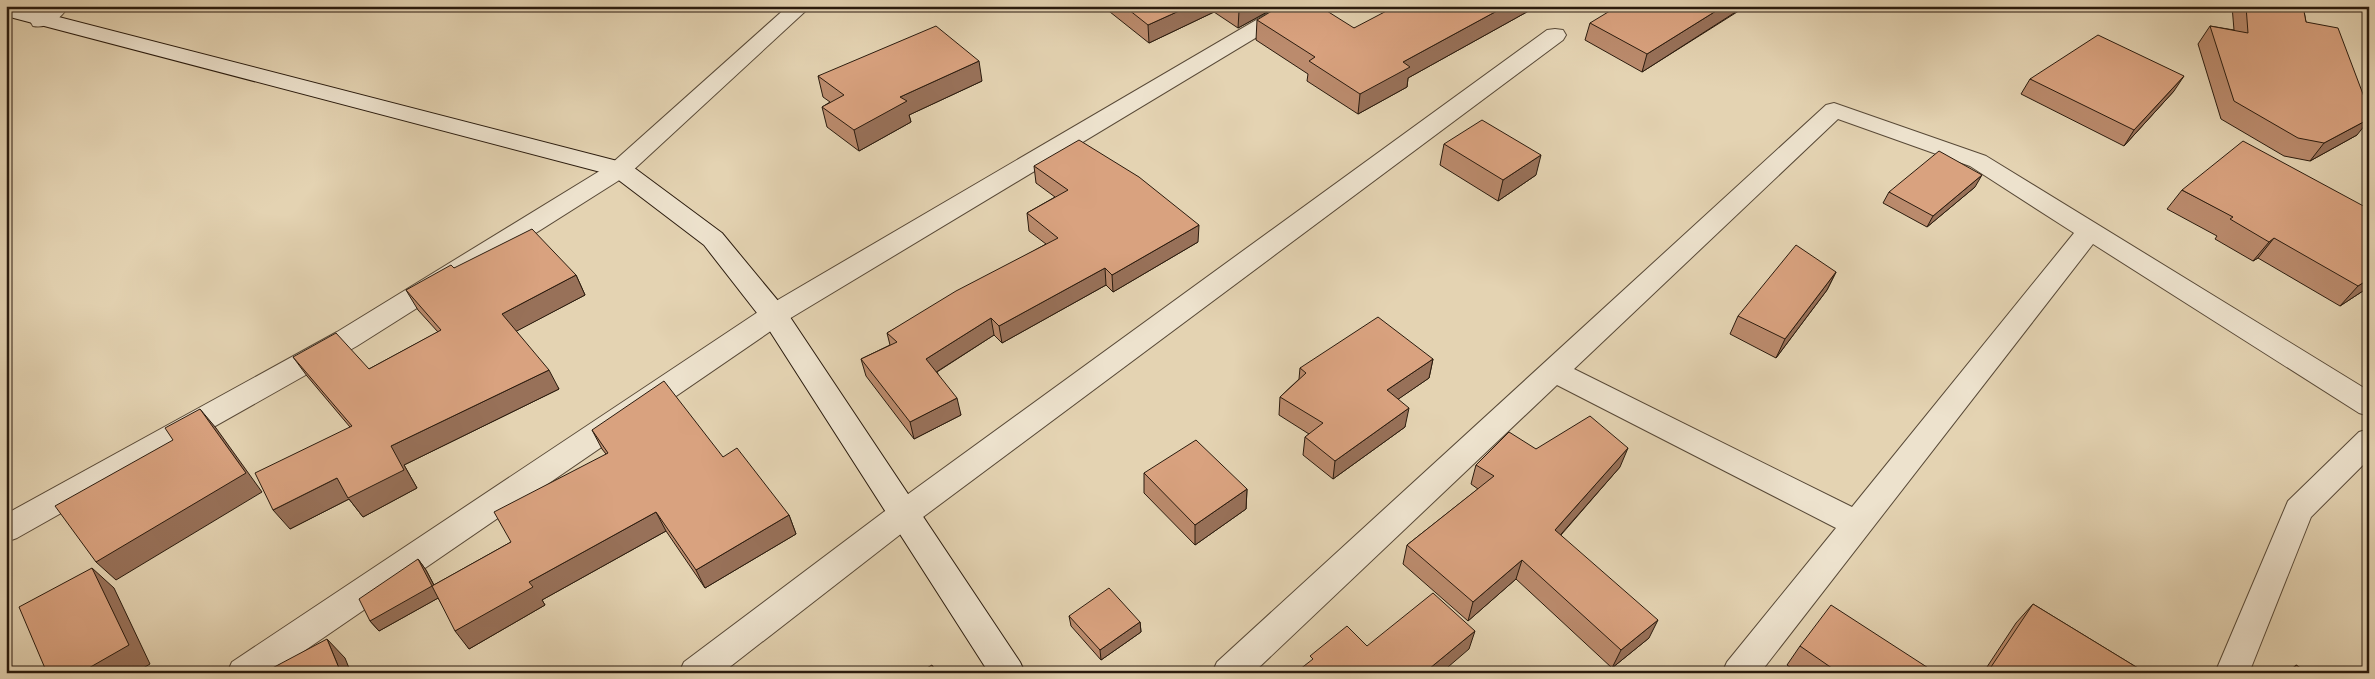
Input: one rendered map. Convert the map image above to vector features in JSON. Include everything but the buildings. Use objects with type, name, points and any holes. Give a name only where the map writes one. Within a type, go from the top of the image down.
[{"type":"street","points":[[6,529],[347,339],[620,169],[801,6]]},
{"type":"street","points":[[244,673],[774,314],[1295,6]]},
{"type":"street","points":[[6,10],[50,14],[620,169],[713,239],[774,314],[1008,673]]},
{"type":"street","points":[[696,673],[904,514],[1554,35]]},
{"type":"street","points":[[1230,673],[1834,110],[1978,161],[2369,405]]},
{"type":"street","points":[[1739,673],[2090,230]]},
{"type":"street","points":[[1553,371],[1857,524]]},
{"type":"street","points":[[2232,673],[2299,510],[2369,440]]}]
